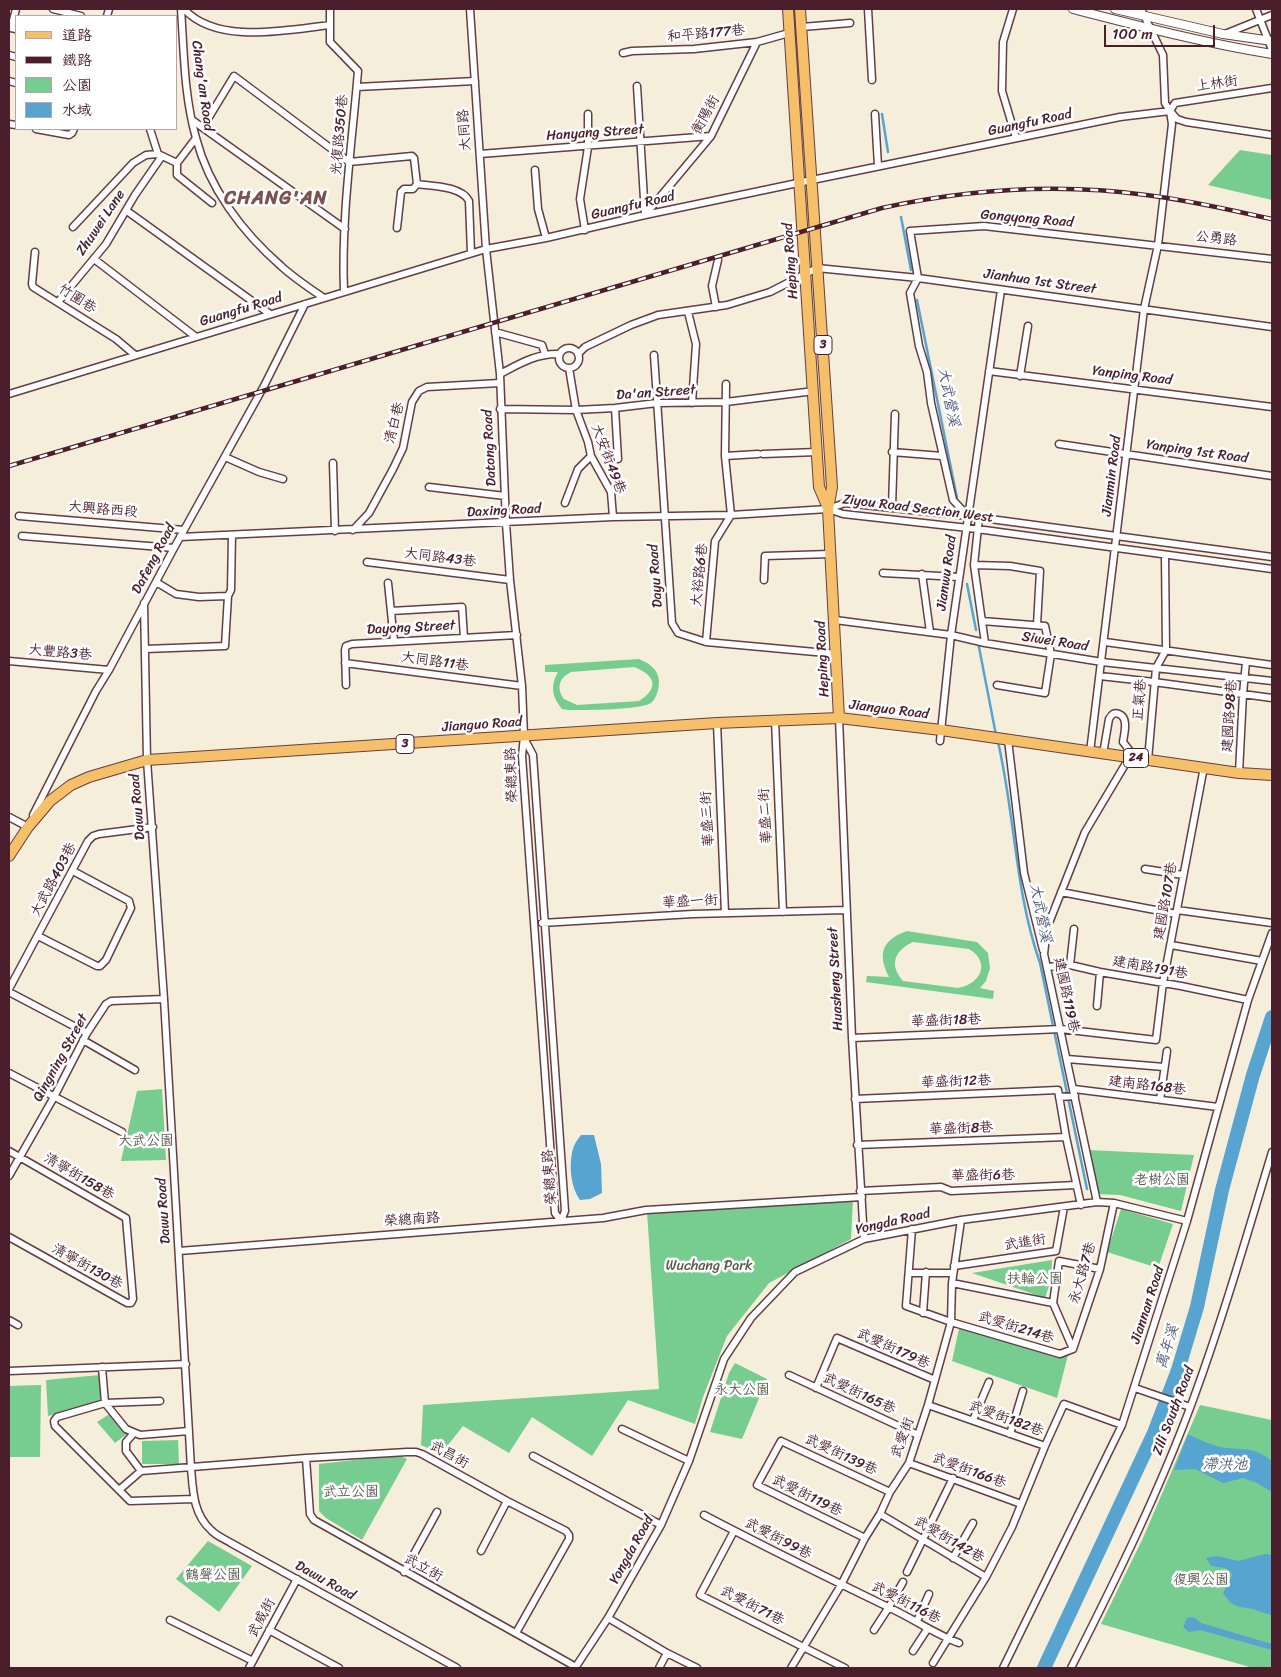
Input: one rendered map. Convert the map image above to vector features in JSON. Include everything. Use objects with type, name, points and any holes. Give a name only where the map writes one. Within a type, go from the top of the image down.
[{"type":"main road","name":"Heping Road","points":[[788,9],[819,487],[828,509]]},
{"type":"main road","name":"Heping Road","points":[[800,9],[832,487],[828,509],[839,718]]},
{"type":"main road","name":"Jianguo Road","points":[[9,856],[28,826],[50,801],[71,785],[89,776],[147,760],[716,723],[839,718],[941,730],[1240,773],[1272,774]]},
{"type":"street","points":[[15,29],[11,28],[16,9]]},
{"type":"street","points":[[53,9],[77,15]]},
{"type":"street","points":[[182,9],[202,24],[245,34],[330,25],[330,9]]},
{"type":"street","name":"Chang'an Road","points":[[182,9],[186,86],[196,138],[208,175],[226,205],[256,241],[281,266],[324,298]]},
{"type":"street","name":"大同路","points":[[470,9],[486,249]]},
{"type":"street","points":[[868,9],[872,80]]},
{"type":"street","points":[[1013,9],[1003,42],[1002,91],[1016,138]]},
{"type":"street","points":[[1073,9],[1221,46],[1272,52],[1271,41],[1256,9]]},
{"type":"street","points":[[1115,9],[1223,34],[1271,41]]},
{"type":"street","name":"Jianmin Road","points":[[1090,752],[1128,454],[1144,309],[1158,245],[1172,124],[1170,111],[1165,103],[1162,55],[1141,9]]},
{"type":"street","points":[[1223,34],[1272,15]]},
{"type":"street","points":[[802,27],[850,23]]},
{"type":"street","name":"光復路350巷","points":[[330,25],[330,42],[358,71],[345,229],[344,292]]},
{"type":"street","name":"和平路177巷","points":[[624,53],[632,51],[694,49],[757,42],[789,33]]},
{"type":"street","name":"衡陽街","points":[[645,215],[711,136],[757,42]]},
{"type":"street","points":[[203,127],[234,76],[350,162],[412,156],[414,158],[417,184],[413,189],[404,189],[401,192],[397,228]]},
{"type":"street","points":[[357,87],[475,81]]},
{"type":"street","points":[[637,86],[645,215]]},
{"type":"street","name":"上林街","points":[[1170,111],[1175,103],[1272,88]]},
{"type":"street","points":[[1170,111],[1177,119],[1186,122],[1272,136]]},
{"type":"street","name":"Guangfu Road","points":[[9,394],[486,249],[585,230],[645,215],[1120,117],[1170,111]]},
{"type":"street","points":[[585,230],[580,199],[588,147],[588,114]]},
{"type":"street","points":[[875,114],[878,166]]},
{"type":"street","points":[[192,120],[345,229]]},
{"type":"street","points":[[42,130],[69,135],[74,130]]},
{"type":"street","points":[[150,130],[160,155]]},
{"type":"street","name":"Hanyang Street","points":[[480,154],[711,136]]},
{"type":"street","points":[[196,138],[177,163],[177,175],[212,203]]},
{"type":"street","points":[[73,227],[133,163],[146,155],[160,155],[177,163]]},
{"type":"street","name":"Zhuwei Lane","points":[[58,302],[106,244],[160,155]]},
{"type":"street","points":[[535,170],[538,209],[546,238]]},
{"type":"street","points":[[417,184],[460,192],[467,197],[469,201],[471,253]]},
{"type":"street","points":[[127,211],[270,314]]},
{"type":"street","name":"Gongyong Road","points":[[918,278],[910,231],[984,226],[1158,245]]},
{"type":"street","name":"公勇路","points":[[1158,245],[1272,259]]},
{"type":"street","name":"Datong Road","points":[[486,249],[500,374],[506,523],[510,580],[522,686],[524,736]]},
{"type":"street","name":"竹圍巷","points":[[35,252],[33,287],[116,339],[135,356]]},
{"type":"street","points":[[94,259],[196,337]]},
{"type":"street","points":[[716,307],[712,286],[718,260]]},
{"type":"street","points":[[559,354],[560,364],[569,368],[578,363],[578,354],[585,347],[631,325],[658,315],[716,307],[770,292],[817,268]]},
{"type":"street","name":"Jianhua 1st Street","points":[[817,268],[918,278],[1272,327]]},
{"type":"street","points":[[918,278],[910,293],[942,456],[953,500],[968,516]]},
{"type":"street","name":"Jianwu Road","points":[[940,741],[965,527],[1001,290]]},
{"type":"street","name":"Dafeng Road","points":[[28,826],[96,691],[264,386],[305,304]]},
{"type":"street","points":[[688,312],[696,344],[692,403]]},
{"type":"street","points":[[1020,376],[1028,326]]},
{"type":"street","points":[[495,332],[542,346],[545,354]]},
{"type":"street","points":[[500,374],[545,354],[559,354],[564,349],[570,348],[578,354]]},
{"type":"street","name":"Dayu Road","points":[[654,355],[672,623],[678,632],[706,642],[837,654]]},
{"type":"street","name":"大安街49巷","points":[[569,368],[576,410],[591,456],[611,492],[614,517]]},
{"type":"street","name":"Yanping Road","points":[[989,371],[1272,407]]},
{"type":"street","name":"清白巷","points":[[353,530],[369,513],[403,448],[412,402],[419,392],[427,387],[500,383]]},
{"type":"street","points":[[726,384],[725,456],[731,515]]},
{"type":"street","name":"Da'an Street","points":[[500,409],[576,410],[657,403],[726,402],[814,391]]},
{"type":"street","points":[[615,408],[618,458]]},
{"type":"street","points":[[892,507],[892,452],[895,414]]},
{"type":"street","name":"Yanping 1st Road","points":[[1060,444],[1272,476]]},
{"type":"street","points":[[725,456],[817,452]]},
{"type":"street","points":[[892,452],[942,456]]},
{"type":"street","points":[[565,503],[578,469],[591,456]]},
{"type":"street","points":[[224,457],[259,472],[283,479]]},
{"type":"street","points":[[333,463],[335,531]]},
{"type":"street","points":[[430,487],[505,496]]},
{"type":"street","name":"Ziyou Road Section West","points":[[828,509],[845,503],[892,507],[1272,557]]},
{"type":"street","name":"Ziyou Road Section West","points":[[828,509],[843,514],[965,527],[1272,569]]},
{"type":"street","name":"Daxing Road","points":[[180,537],[614,517],[731,515],[828,509]]},
{"type":"street","name":"大裕路6巷","points":[[706,642],[715,541],[731,515]]},
{"type":"street","name":"大興路西段","points":[[19,516],[184,530]]},
{"type":"street","points":[[979,518],[974,565],[982,621],[980,642]]},
{"type":"street","points":[[145,649],[225,646],[228,596],[231,590],[232,535]]},
{"type":"street","points":[[22,536],[174,548]]},
{"type":"street","points":[[764,580],[765,556],[830,554]]},
{"type":"street","name":"正氣巷","points":[[1148,760],[1156,668],[1166,650],[1165,555]]},
{"type":"street","name":"大同路43巷","points":[[367,562],[510,580]]},
{"type":"street","points":[[974,565],[1010,566],[1040,571],[1037,625]]},
{"type":"street","points":[[883,573],[959,577]]},
{"type":"street","points":[[922,574],[930,632]]},
{"type":"street","points":[[156,582],[176,594],[199,597],[228,596]]},
{"type":"street","points":[[388,584],[394,641]]},
{"type":"street","name":"Dawu Road","points":[[144,604],[147,760],[164,999],[191,1468],[194,1499],[199,1516],[211,1531],[457,1668]]},
{"type":"street","points":[[391,611],[462,607],[464,638]]},
{"type":"street","name":"Siwei Road","points":[[835,620],[951,635],[980,642],[1102,662],[1272,681]]},
{"type":"street","points":[[982,621],[1044,626],[1051,654],[1044,692],[997,685]]},
{"type":"street","name":"Dayong Street","points":[[346,685],[345,650],[346,646],[352,644],[517,635]]},
{"type":"street","name":"Siwei Road","points":[[1105,642],[1272,665]]},
{"type":"street","name":"大豐路3巷","points":[[9,661],[109,670]]},
{"type":"street","name":"建國路98巷","points":[[1240,773],[1246,662]]},
{"type":"street","name":"大同路11巷","points":[[345,663],[522,686]]},
{"type":"street","points":[[1100,676],[1272,698]]},
{"type":"street","points":[[1103,754],[1109,719],[1111,715],[1116,713],[1124,718],[1123,742],[1130,751],[1129,758]]},
{"type":"street","name":"Huasheng Street","points":[[839,718],[857,1145],[864,1239]]},
{"type":"street","name":"華盛二街","points":[[774,720],[783,912]]},
{"type":"street","name":"華盛三街","points":[[716,723],[725,913]]},
{"type":"street","name":"榮總東路","points":[[524,736],[533,755],[565,1211],[561,1221]]},
{"type":"street","name":"榮總東路","points":[[524,736],[522,756],[550,1152],[555,1213],[561,1221]]},
{"type":"street","points":[[1001,739],[1024,873],[1044,954]]},
{"type":"street","name":"建國路119巷","points":[[1097,1202],[1067,1094],[1067,1059],[1044,954],[1047,928],[1085,832],[1129,758]]},
{"type":"street","name":"建國路107巷","points":[[1156,1040],[1163,983],[1204,767]]},
{"type":"street","points":[[9,817],[28,826]]},
{"type":"street","name":"大武路403巷","points":[[9,990],[88,841],[93,836],[153,828]]},
{"type":"street","points":[[530,852],[540,851]]},
{"type":"street","points":[[1145,869],[1182,875]]},
{"type":"street","points":[[38,936],[97,966],[100,966],[106,960],[131,908],[129,902],[72,871]]},
{"type":"street","points":[[1061,892],[1176,912],[1272,923]]},
{"type":"street","name":"華盛一街","points":[[535,924],[725,913],[846,910]]},
{"type":"street","points":[[1070,965],[1074,929]]},
{"type":"street","name":"Jiannan Road","points":[[1003,1668],[1122,1425],[1188,1221],[1248,1000],[1272,934]]},
{"type":"street","points":[[1171,946],[1262,961]]},
{"type":"street","name":"建南路191巷","points":[[1047,967],[1070,965],[1248,1000]]},
{"type":"street","points":[[1097,1006],[1100,972]]},
{"type":"street","points":[[538,978],[549,977]]},
{"type":"street","points":[[9,990],[86,1034]]},
{"type":"street","name":"Qingning Street","points":[[9,1176],[54,1097],[86,1034],[106,1004],[111,1001],[164,999]]},
{"type":"street","name":"華盛街18巷","points":[[852,1038],[1061,1029],[1156,1040]]},
{"type":"street","points":[[83,1040],[135,1070]]},
{"type":"street","points":[[1160,1100],[1167,1051]]},
{"type":"street","points":[[1067,1059],[1164,1067]]},
{"type":"street","points":[[9,1073],[122,1132]]},
{"type":"street","points":[[1067,1094],[1066,1137],[1081,1204]]},
{"type":"street","name":"建南路168巷","points":[[1067,1094],[1160,1100],[1218,1107]]},
{"type":"street","name":"華盛街12巷","points":[[855,1099],[1067,1094]]},
{"type":"street","name":"華盛街8巷","points":[[857,1145],[1066,1137]]},
{"type":"street","points":[[550,1152],[560,1150]]},
{"type":"street","name":"清寧街158巷","points":[[9,1151],[126,1218]]},
{"type":"street","name":"Zili South Road","points":[[1071,1668],[1094,1623],[1166,1466],[1190,1408],[1233,1282],[1272,1152]]},
{"type":"street","name":"華盛街6巷","points":[[646,1210],[941,1187],[951,1191],[1076,1185]]},
{"type":"street","name":"Yongda Road","points":[[575,1668],[608,1618],[661,1524],[690,1461],[724,1359],[750,1318],[795,1272],[864,1239],[961,1220],[1081,1204],[1097,1202],[1114,1203],[1188,1221]]},
{"type":"street","name":"永大路7巷","points":[[1074,1349],[1100,1269],[1114,1203]]},
{"type":"street","name":"武進街","points":[[909,1273],[954,1269],[1056,1250],[1064,1207]]},
{"type":"street","name":"榮總南路","points":[[179,1251],[603,1218],[646,1210]]},
{"type":"street","name":"清寧街130巷","points":[[9,1237],[127,1303],[131,1303],[134,1295],[126,1218]]},
{"type":"street","name":"武愛街","points":[[791,1668],[841,1585],[890,1492],[909,1463],[928,1405],[950,1322],[952,1283],[961,1220]]},
{"type":"street","points":[[909,1273],[912,1229]]},
{"type":"street","points":[[1056,1250],[1059,1261],[1053,1303],[1074,1349]]},
{"type":"street","points":[[1059,1261],[1100,1269]]},
{"type":"street","points":[[923,1313],[926,1272]]},
{"type":"street","name":"武愛街214巷","points":[[909,1273],[906,1306],[950,1322],[1060,1354],[1074,1349]]},
{"type":"street","points":[[952,1283],[1053,1303]]},
{"type":"street","points":[[9,1320],[18,1325]]},
{"type":"street","name":"武愛街179巷","points":[[816,1388],[837,1338],[935,1380]]},
{"type":"street","points":[[9,1371],[186,1364]]},
{"type":"street","points":[[102,1366],[105,1403],[126,1429],[140,1435],[189,1431]]},
{"type":"street","name":"武愛街165巷","points":[[789,1375],[918,1435]]},
{"type":"street","points":[[973,1420],[989,1382]]},
{"type":"street","points":[[1135,1388],[1190,1408]]},
{"type":"street","points":[[1010,1434],[1023,1391]]},
{"type":"street","points":[[160,1401],[105,1403],[57,1417],[54,1421],[55,1426],[130,1501],[194,1499]]},
{"type":"street","points":[[1045,1446],[1064,1404],[1122,1425]]},
{"type":"street","name":"武愛街182巷","points":[[928,1405],[1045,1446],[1021,1504]]},
{"type":"street","points":[[622,1428],[690,1461]]},
{"type":"street","points":[[119,1490],[140,1471],[126,1451],[126,1442],[134,1434]]},
{"type":"street","name":"武愛街139巷","points":[[781,1441],[890,1492]]},
{"type":"street","name":"武愛街119巷","points":[[781,1441],[757,1485],[865,1538]]},
{"type":"street","name":"武昌街","points":[[140,1471],[306,1458],[416,1452],[422,1454],[507,1502],[566,1531],[569,1535],[569,1540],[516,1634]]},
{"type":"street","points":[[532,1456],[661,1524]]},
{"type":"street","name":"武立街","points":[[306,1458],[310,1514],[314,1520],[575,1668]]},
{"type":"street","name":"武愛街166巷","points":[[909,1463],[1021,1504]]},
{"type":"street","points":[[908,1572],[953,1478]]},
{"type":"street","points":[[481,1551],[507,1502]]},
{"type":"street","name":"武愛街142巷","points":[[880,1514],[986,1577],[1012,1527],[1021,1504]]},
{"type":"street","points":[[404,1572],[437,1512]]},
{"type":"street","name":"武愛街99巷","points":[[704,1515],[841,1585]]},
{"type":"street","points":[[953,1558],[972,1523]]},
{"type":"street","name":"武愛街71巷","points":[[734,1531],[700,1594],[804,1646]]},
{"type":"street","points":[[933,1663],[986,1577]]},
{"type":"street","name":"武威街","points":[[249,1668],[297,1579]]},
{"type":"street","points":[[874,1630],[902,1582]]},
{"type":"street","name":"武愛街116巷","points":[[841,1585],[960,1643]]},
{"type":"street","points":[[917,1621],[929,1594]]},
{"type":"street","points":[[608,1618],[667,1653],[697,1668]]},
{"type":"street","points":[[170,1620],[253,1661]]},
{"type":"street","points":[[913,1651],[928,1628]]},
{"type":"street","points":[[269,1630],[339,1668]]},
{"type":"street","points":[[804,1646],[845,1668]]},
{"type":"street","points":[[659,1668],[667,1653]]},
{"type":"green space","points":[[1240,150],[1272,155],[1272,200],[1208,185]]},
{"type":"green space","points":[[639,659],[655,670],[659,681],[658,690],[651,703],[636,707],[562,709],[553,691],[555,677],[558,672],[545,672],[545,665]],"holes":[[[634,667],[650,678],[652,687],[646,696],[639,701],[577,705],[564,699],[560,691],[561,680],[571,672]]]},
{"type":"green space","points":[[907,931],[977,942],[988,953],[990,968],[986,981],[980,988],[994,991],[993,999],[866,982],[867,976],[889,977],[883,961],[884,949],[887,943]],"holes":[[[913,942],[969,949],[976,954],[981,966],[977,977],[966,986],[958,988],[903,981],[896,969],[895,964],[898,954]]]},
{"type":"green space","name":"大武公園","points":[[162,1089],[166,1160],[121,1161],[137,1091]]},
{"type":"green space","name":"老樹公園","points":[[1088,1150],[1194,1155],[1181,1211],[1120,1195],[1094,1194]]},
{"type":"green space","name":"Wuchang Park","points":[[853,1200],[851,1239],[769,1283],[727,1336],[703,1397],[695,1424],[628,1400],[592,1456],[532,1417],[509,1453],[463,1426],[441,1454],[421,1445],[423,1405],[659,1389],[647,1212]]},
{"type":"green space","points":[[1121,1209],[1173,1224],[1158,1268],[1107,1252]]},
{"type":"green space","name":"扶輪公園","points":[[1052,1260],[1051,1280],[1045,1298],[972,1273]]},
{"type":"green space","points":[[960,1324],[1068,1355],[1057,1398],[952,1361]]},
{"type":"green space","name":"永大公園","points":[[735,1363],[767,1379],[742,1439],[710,1432],[729,1373]]},
{"type":"green space","points":[[100,1375],[100,1402],[48,1416],[46,1380]]},
{"type":"green space","points":[[41,1385],[40,1457],[9,1457],[9,1386]]},
{"type":"green space","name":"復興公園","points":[[1200,1405],[1272,1420],[1272,1668],[1253,1668],[1101,1624],[1143,1538]]},
{"type":"green space","points":[[111,1413],[128,1433],[115,1443],[97,1422]]},
{"type":"green space","points":[[178,1440],[179,1464],[142,1464],[142,1441]]},
{"type":"green space","name":"武立公園","points":[[398,1455],[407,1459],[362,1540],[326,1518],[319,1511],[319,1464]]},
{"type":"green space","name":"鶴聲公園","points":[[208,1541],[252,1566],[219,1612],[176,1579]]},
{"type":"water","points":[[581,1135],[594,1135],[601,1164],[602,1193],[590,1199],[580,1200],[573,1184],[571,1159],[573,1148]]},
{"type":"water","name":"滯洪池","points":[[1188,1434],[1217,1446],[1253,1451],[1265,1456],[1272,1461],[1272,1492],[1257,1483],[1243,1478],[1223,1483],[1195,1469],[1174,1470]]},
{"type":"water","points":[[1265,1554],[1272,1555],[1272,1615],[1239,1607],[1230,1601],[1223,1593],[1232,1576],[1231,1572],[1225,1568],[1211,1566],[1206,1558],[1217,1556],[1239,1561]]},
{"type":"water","points":[[1191,1617],[1201,1623],[1272,1644],[1272,1650],[1200,1630],[1189,1632],[1183,1627],[1187,1618]]},
{"type":"waterway","name":"大武營溪","points":[[882,114],[888,152]]},
{"type":"waterway","name":"大武營溪","points":[[901,217],[911,270]]},
{"type":"waterway","name":"大武營溪","points":[[917,300],[957,498]]},
{"type":"waterway","name":"大武營溪","points":[[967,584],[976,630]]},
{"type":"waterway","name":"大武營溪","points":[[978,642],[996,735]]},
{"type":"waterway","name":"大武營溪","points":[[998,742],[1025,909],[1040,963],[1087,1189]]},
{"type":"waterway","name":"萬年溪","points":[[1044,1668],[1154,1433],[1178,1370],[1197,1307],[1222,1190],[1253,1075],[1272,1017]]},
{"type":"railway","points":[[9,466],[882,208],[915,201],[980,192],[1079,189],[1162,197],[1272,219]]},
{"type":"district","name":"CHANG'AN","points":[[276,199]]}]
